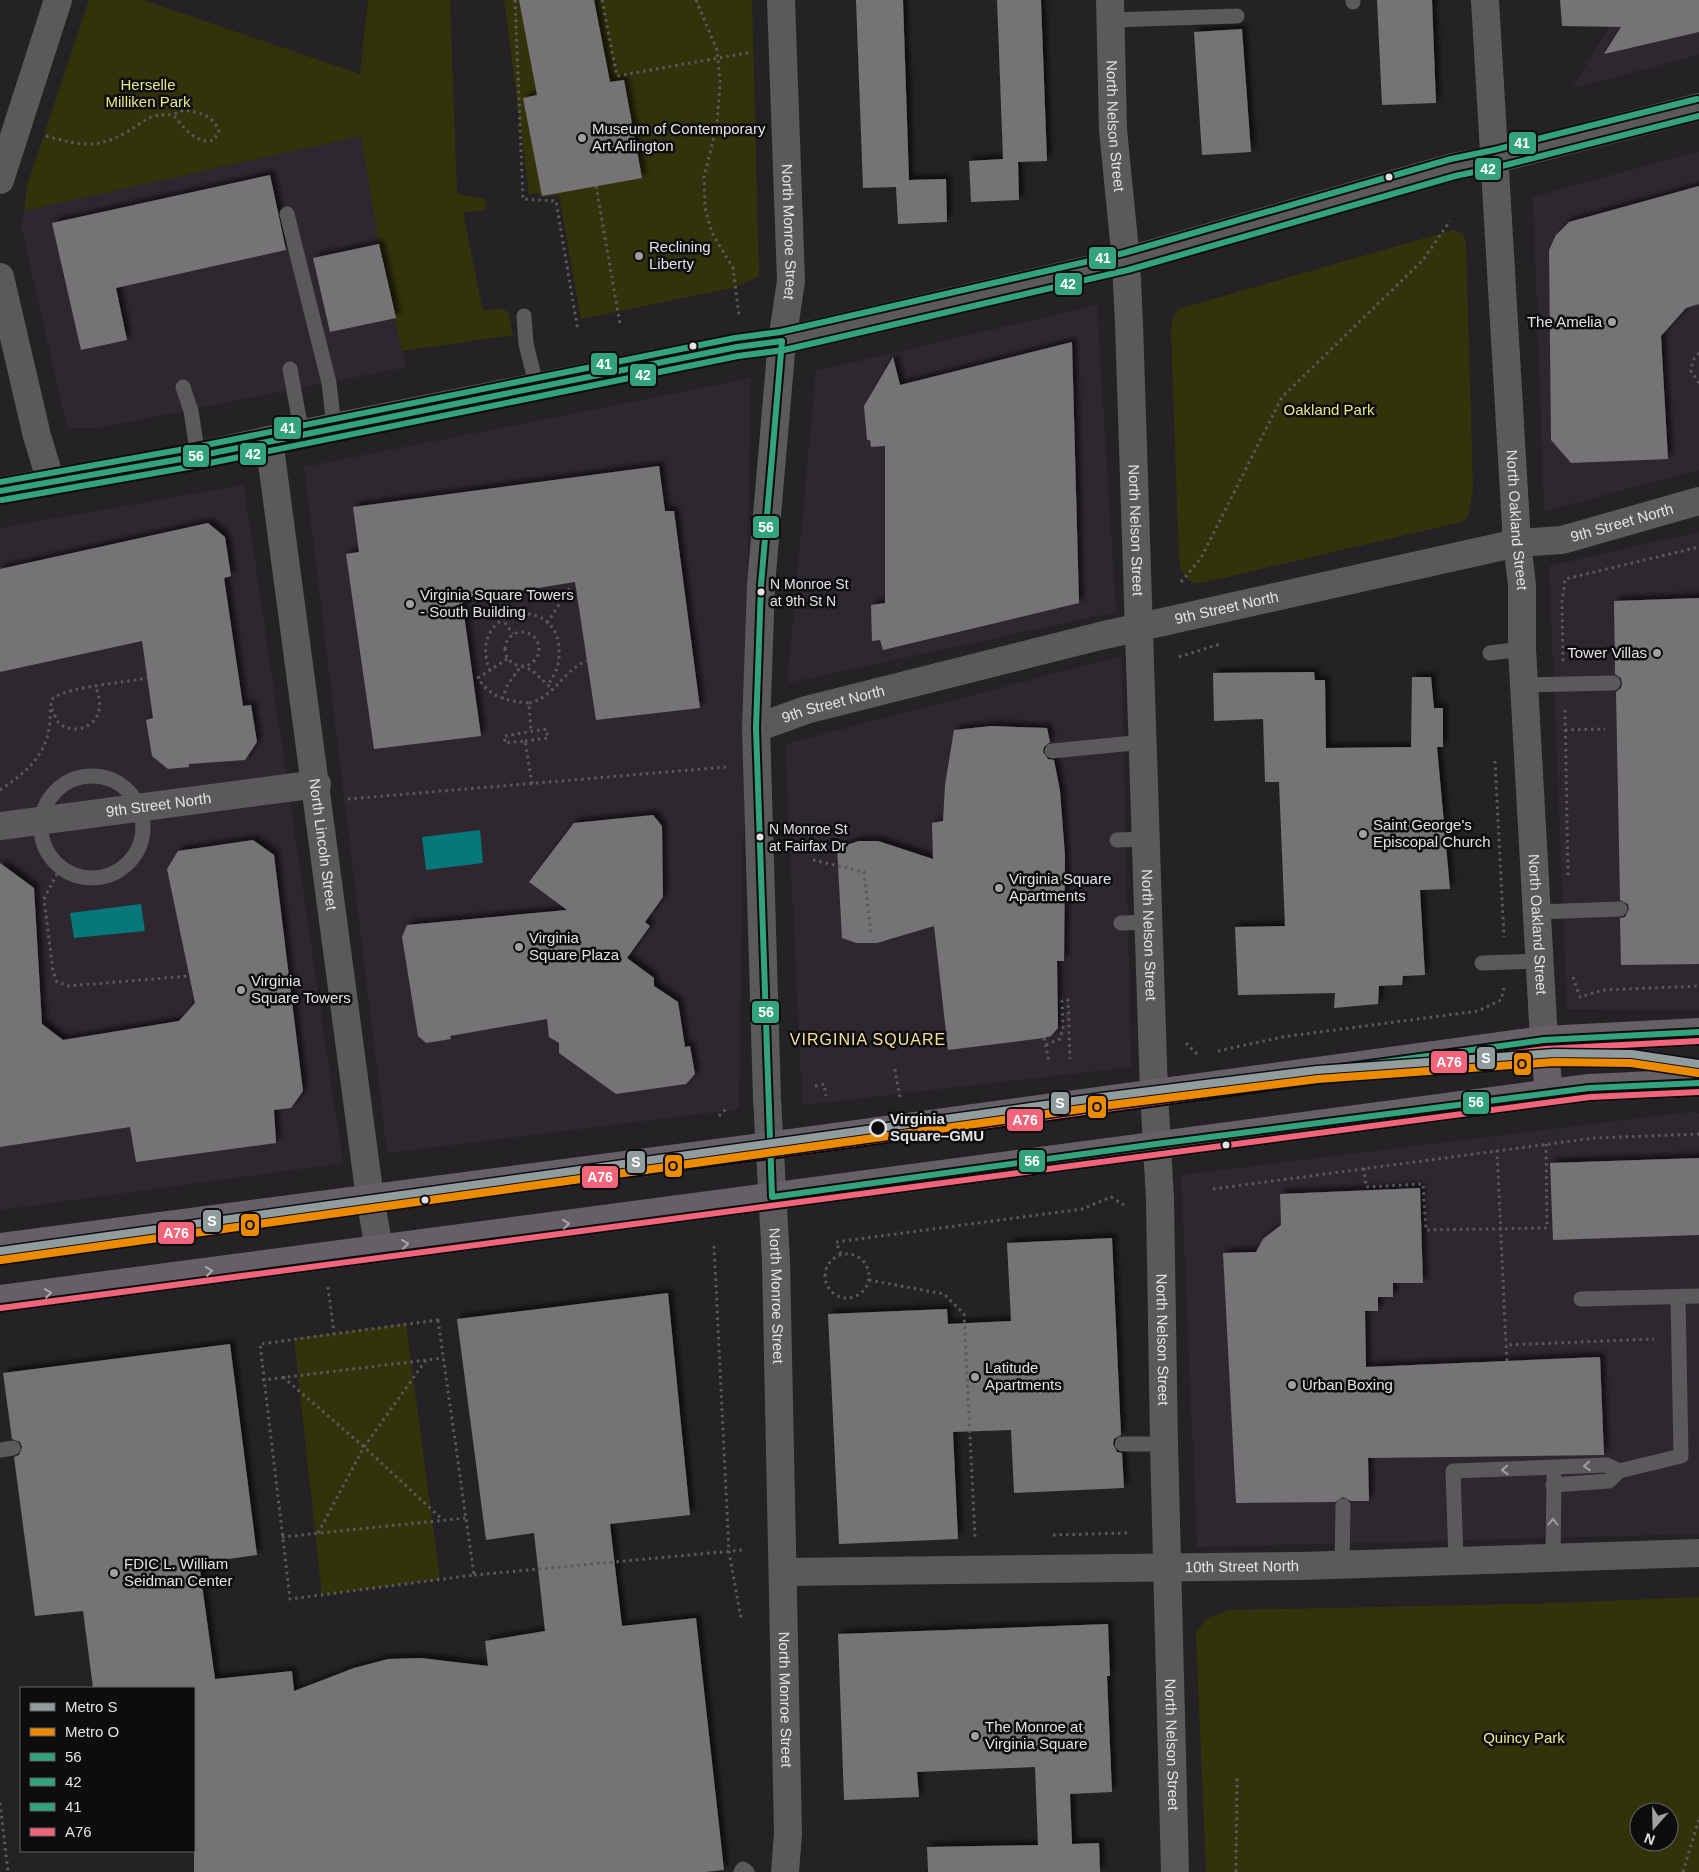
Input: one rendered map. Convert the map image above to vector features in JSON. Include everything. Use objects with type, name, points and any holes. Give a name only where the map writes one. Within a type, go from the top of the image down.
[{"type":"main road","points":[[0,1247],[769,1146],[1544,1040],[1699,1032]]},
{"type":"main road","points":[[1544,1040],[1549,1093]]},
{"type":"main road","points":[[0,1299],[1549,1093],[1589,1088],[1699,1083]]},
{"type":"street","points":[[0,180],[58,0]]},
{"type":"street","name":"North Monroe Street","points":[[781,0],[790,281],[782,340],[761,585],[756,728],[769,1146],[776,1261],[784,1572],[788,1834],[786,1872]]},
{"type":"street","name":"North Oakland Street","points":[[1485,0],[1496,159],[1517,543],[1522,585],[1522,649],[1544,1040]]},
{"type":"street","name":"North Nelson Street","points":[[1110,10],[1113,130],[1126,261],[1144,742],[1154,1093],[1160,1199],[1175,1872]]},
{"type":"street","points":[[0,491],[198,456],[269,440],[737,347],[782,340],[1126,261],[1453,167],[1496,159],[1699,106]]},
{"type":"street","points":[[0,277],[6,326],[51,482]]},
{"type":"street","name":"North Lincoln Street","points":[[269,440],[370,1198],[379,1248]]},
{"type":"street","name":"9th Street North","points":[[756,728],[819,706],[1140,627],[1517,543],[1562,540],[1699,501]]},
{"type":"street","name":"9th Street North","points":[[0,826],[316,784]]},
{"type":"street","name":"10th Street North","points":[[784,1572],[1342,1565],[1699,1553]]},
{"type":"lane","points":[[1110,10],[1237,16]]},
{"type":"lane","points":[[286,214],[328,383],[334,428]]},
{"type":"lane","points":[[524,316],[526,344],[537,388]]},
{"type":"lane","points":[[290,369],[302,434]]},
{"type":"lane","points":[[183,387],[190,411],[198,456]]},
{"type":"lane","points":[[1490,653],[1522,649]]},
{"type":"lane","points":[[1524,685],[1613,683]]},
{"type":"lane","points":[[1052,751],[1144,742]]},
{"type":"lane","points":[[94,775],[108,778],[132,793],[144,819],[144,834],[139,849],[131,862],[118,872],[104,877],[88,879],[60,868],[50,857],[44,844],[41,821],[47,802],[55,791],[66,782],[94,775]]},
{"type":"lane","points":[[1117,840],[1147,839]]},
{"type":"lane","points":[[1537,912],[1620,909]]},
{"type":"lane","points":[[1121,923],[1150,922]]},
{"type":"lane","points":[[1482,963],[1540,961]]},
{"type":"lane","points":[[1581,1299],[1699,1296]]},
{"type":"lane","points":[[1554,1485],[1608,1481],[1619,1471],[1681,1456],[1678,1297]]},
{"type":"lane","points":[[1122,1444],[1164,1444]]},
{"type":"lane","points":[[1456,1561],[1453,1471],[1554,1469],[1607,1465],[1619,1471]]},
{"type":"lane","points":[[1553,1558],[1554,1469]]},
{"type":"lane","points":[[1342,1506],[1342,1565]]},
{"type":"lane","points":[[742,1872],[743,1869],[747,1872]]},
{"type":"path","points":[[515,0],[524,199],[556,201],[578,331]]},
{"type":"path","points":[[602,0],[617,76],[754,52]]},
{"type":"path","points":[[696,0],[711,32],[719,58],[719,106],[704,176],[704,193],[712,233],[733,268],[739,316]]},
{"type":"path","points":[[43,135],[73,144],[94,145],[128,132],[154,116],[173,115],[183,110],[205,114],[215,121],[219,131],[214,140],[205,142],[193,136],[173,115]]},
{"type":"path","points":[[596,186],[620,324]]},
{"type":"path","points":[[1181,582],[1201,558],[1282,398],[1423,260],[1450,221]]},
{"type":"path","points":[[1699,353],[1693,360],[1691,371],[1699,383]]},
{"type":"path","points":[[1569,910],[1562,602],[1565,579],[1699,547]]},
{"type":"path","points":[[547,622],[570,588]]},
{"type":"path","points":[[486,596],[513,634]]},
{"type":"path","points":[[490,671],[485,659],[485,643],[494,626],[506,616],[518,613],[532,614],[547,622],[555,633],[560,655],[557,669],[548,684]]},
{"type":"path","points":[[502,699],[508,684],[521,666],[534,661],[539,650],[539,644],[536,639],[526,632],[520,631],[513,634],[504,647],[507,659],[521,666],[532,670],[553,690]]},
{"type":"path","points":[[507,659],[478,678],[488,691],[502,699],[529,703],[539,700],[553,690],[573,668],[587,661]]},
{"type":"path","points":[[0,790],[20,777],[36,761],[44,747],[53,698],[60,693],[147,678]]},
{"type":"path","points":[[52,708],[58,722],[68,728],[81,729],[94,722],[99,711],[100,698],[96,687]]},
{"type":"path","points":[[529,703],[531,732]]},
{"type":"path","points":[[546,729],[548,738],[505,743],[504,736],[531,732],[546,729]]},
{"type":"path","points":[[1565,730],[1605,729]]},
{"type":"path","points":[[526,741],[532,784]]},
{"type":"path","points":[[316,784],[342,800],[734,766]]},
{"type":"path","points":[[813,860],[864,872],[871,932]]},
{"type":"path","points":[[60,868],[44,899],[52,971],[57,982],[69,986],[189,976]]},
{"type":"path","points":[[1572,973],[1580,997],[1604,990],[1699,986]]},
{"type":"path","points":[[1046,1045],[1060,1039],[1063,1028],[1062,1001],[1068,1000],[1070,1059]]},
{"type":"path","points":[[1217,1051],[1282,1037],[1478,1011],[1501,1000]]},
{"type":"path","points":[[1044,1038],[1048,1061]]},
{"type":"path","points":[[1186,1043],[1200,1056]]},
{"type":"path","points":[[895,1069],[901,1100]]},
{"type":"path","points":[[815,1086],[824,1084],[826,1096]]},
{"type":"path","points":[[719,1116],[727,1108]]},
{"type":"path","points":[[1213,1189],[1594,1138],[1699,1134]]},
{"type":"path","points":[[1364,1168],[1366,1187],[1424,1184],[1426,1230],[1547,1228],[1546,1144]]},
{"type":"path","points":[[1497,1150],[1507,1361]]},
{"type":"path","points":[[841,1254],[836,1242],[1082,1209],[1111,1197],[1124,1205]]},
{"type":"path","points":[[714,1246],[729,1552],[741,1618]]},
{"type":"path","points":[[841,1254],[856,1255],[867,1265],[869,1280],[862,1292],[856,1297],[848,1299],[834,1294],[825,1282],[826,1268],[835,1256],[841,1254]]},
{"type":"path","points":[[869,1280],[944,1294],[964,1314],[975,1538]]},
{"type":"path","points":[[328,1287],[334,1333]]},
{"type":"path","points":[[474,1575],[438,1320],[260,1344],[262,1380],[290,1599],[474,1575],[743,1550]]},
{"type":"path","points":[[1506,1345],[1679,1338]]},
{"type":"path","points":[[262,1380],[443,1358]]},
{"type":"path","points":[[318,1533],[364,1448],[426,1360]]},
{"type":"path","points":[[283,1377],[443,1520]]},
{"type":"path","points":[[282,1537],[465,1518]]},
{"type":"path","points":[[1236,1872],[1237,1777]]},
{"type":"path","points":[[0,1803],[8,1872]]},
{"type":"path","points":[[1683,1872],[1699,1819]]},
{"type":"shaded area","points":[[1626,0],[1699,0],[1699,55],[1572,88]]},
{"type":"shaded area","points":[[361,136],[379,244],[406,367],[98,428],[67,428],[21,226],[24,211]]},
{"type":"shaded area","name":"The Amelia","points":[[1699,151],[1699,470],[1544,511],[1533,197]]},
{"type":"shaded area","points":[[1097,305],[1116,612],[787,683],[816,371]]},
{"type":"shaded area","points":[[751,378],[739,1109],[387,1153],[304,467]]},
{"type":"shaded area","points":[[244,485],[343,1163],[0,1210],[0,528]]},
{"type":"shaded area","points":[[1699,532],[1699,1010],[1567,1009],[1549,566]]},
{"type":"shaded area","points":[[1122,656],[1131,1067],[802,1105],[785,744]]},
{"type":"shaded area","points":[[1689,1112],[1699,1113],[1699,1534],[1197,1547],[1181,1175]]},
{"type":"green space","name":"Herselle Milliken Park","points":[[89,0],[143,0],[360,74],[368,0],[450,0],[457,194],[484,199],[487,203],[485,210],[463,213],[483,311],[500,308],[508,312],[513,335],[402,351],[379,244],[361,136],[24,211],[27,186]]},
{"type":"green space","points":[[504,0],[752,0],[759,276],[736,287],[581,319],[559,195],[540,197],[539,193],[529,194]]},
{"type":"green space","name":"Oakland Park","points":[[1453,230],[1463,233],[1466,244],[1473,489],[1468,517],[1461,522],[1202,583],[1192,582],[1188,579],[1183,573],[1179,558],[1171,333],[1172,321],[1178,309]]},
{"type":"green space","points":[[406,1324],[440,1579],[322,1595],[294,1338]]},
{"type":"green space","name":"Quincy Park","points":[[1699,1597],[1699,1872],[1206,1872],[1196,1633],[1207,1618],[1230,1610],[1558,1603]]},
{"type":"water","points":[[480,830],[483,863],[426,870],[422,837]]},
{"type":"water","points":[[141,904],[145,931],[74,938],[70,913]]},
{"type":"building","name":"Museum of Contemporary Art Arlington","points":[[519,0],[594,0],[610,82],[624,80],[642,178],[542,196],[523,98],[537,95]]},
{"type":"building","points":[[856,0],[903,0],[909,180],[946,179],[947,222],[898,224],[896,187],[863,188]]},
{"type":"building","points":[[997,0],[1041,0],[1047,161],[1018,162],[1019,200],[971,202],[969,161],[1003,159]]},
{"type":"building","points":[[1377,0],[1432,0],[1436,103],[1382,105]]},
{"type":"building","points":[[1560,0],[1699,0],[1699,32],[1604,54],[1621,27],[1562,26]]},
{"type":"building","points":[[1242,29],[1251,152],[1202,155],[1194,32]]},
{"type":"building","points":[[270,175],[286,250],[116,288],[127,340],[81,350],[52,223]]},
{"type":"building","name":"The Amelia","points":[[1699,186],[1699,304],[1686,308],[1661,336],[1668,459],[1571,463],[1551,440],[1549,250],[1556,235],[1569,222]]},
{"type":"building","points":[[379,244],[396,318],[330,332],[313,258]]},
{"type":"building","points":[[1072,342],[1079,603],[883,650],[880,640],[872,641],[871,605],[885,603],[885,446],[871,447],[870,440],[867,440],[864,406],[893,357],[900,385]]},
{"type":"building","name":"Virginia Square Towers - South Building","points":[[659,466],[665,511],[674,511],[700,708],[596,720],[575,582],[462,600],[481,736],[374,749],[346,554],[359,552],[353,507]]},
{"type":"building","points":[[208,523],[225,537],[231,576],[224,578],[243,706],[251,705],[257,742],[245,760],[189,764],[189,767],[168,769],[152,756],[146,720],[153,718],[142,641],[0,672],[0,569]]},
{"type":"building","points":[[1699,598],[1699,964],[1621,965],[1620,918],[1625,917],[1629,909],[1628,904],[1620,900],[1616,692],[1621,688],[1622,683],[1621,678],[1615,674],[1614,601]]},
{"type":"building","name":"Saint George's Episcopal Church","points":[[1314,672],[1315,680],[1325,680],[1326,748],[1411,747],[1412,677],[1431,677],[1434,708],[1443,708],[1443,747],[1437,747],[1450,889],[1420,890],[1425,975],[1403,976],[1402,985],[1379,986],[1378,1004],[1334,1008],[1335,993],[1238,995],[1235,927],[1285,926],[1279,782],[1265,782],[1263,719],[1214,721],[1213,673]]},
{"type":"building","name":"Virginia Square Apartments","points":[[991,726],[1047,728],[1050,742],[1044,747],[1043,752],[1048,759],[1054,760],[1060,791],[1065,856],[1064,961],[1057,961],[1058,1028],[1051,1036],[1044,1038],[948,1050],[934,926],[877,943],[856,943],[842,938],[837,848],[859,841],[878,841],[933,859],[932,823],[943,821],[945,785],[954,730]]},
{"type":"building","name":"Virginia Square Plaza","points":[[653,815],[662,826],[663,897],[645,922],[650,926],[627,958],[654,978],[654,986],[678,1002],[685,1047],[690,1046],[695,1074],[686,1084],[616,1094],[559,1053],[559,1043],[549,1037],[547,1019],[450,1036],[451,1039],[426,1043],[418,1036],[402,937],[407,925],[567,910],[529,882],[574,823]]},
{"type":"building","name":"Virginia Square Towers","points":[[253,840],[274,855],[303,1091],[291,1108],[274,1110],[276,1143],[136,1162],[130,1127],[0,1147],[0,863],[34,888],[42,1024],[63,1040],[179,1021],[195,1003],[167,869],[178,851]]},
{"type":"building","points":[[1699,1158],[1699,1235],[1553,1240],[1550,1163]]},
{"type":"building","points":[[1420,1188],[1423,1283],[1393,1283],[1393,1297],[1378,1297],[1378,1311],[1365,1311],[1366,1367],[1600,1357],[1604,1455],[1368,1458],[1369,1501],[1351,1501],[1343,1497],[1335,1502],[1236,1503],[1223,1253],[1256,1252],[1263,1239],[1281,1225],[1280,1194]]},
{"type":"building","name":"Latitude Apartments","points":[[1112,1238],[1121,1435],[1114,1439],[1113,1444],[1117,1452],[1122,1453],[1124,1488],[1014,1493],[1011,1430],[953,1432],[958,1539],[839,1544],[828,1314],[947,1309],[948,1324],[1011,1321],[1007,1243]]},
{"type":"building","name":"FDIC L. William Seidman Center","points":[[668,1293],[690,1515],[610,1524],[622,1626],[696,1618],[724,1870],[705,1872],[194,1872],[195,1687],[93,1687],[83,1611],[35,1616],[14,1457],[19,1455],[22,1447],[20,1442],[12,1439],[3,1373],[230,1344],[257,1555],[199,1563],[215,1679],[292,1671],[294,1691],[354,1668],[388,1659],[421,1658],[488,1666],[485,1641],[545,1631],[534,1533],[486,1540],[457,1319]]},
{"type":"building","name":"The Monroe at Virginia Square","points":[[1108,1624],[1110,1676],[1107,1676],[1112,1792],[1070,1794],[1072,1844],[1099,1843],[1100,1872],[928,1872],[927,1847],[1038,1845],[1035,1767],[917,1772],[919,1797],[844,1800],[838,1634]]},
{"type":"metro line","name":"S","points":[[0,1251],[1102,1097],[1317,1070],[1554,1053],[1632,1054],[1699,1064]]},
{"type":"metro line","name":"O","points":[[1,1260],[1103,1106],[1318,1079],[1554,1062],[1631,1063],[1698,1073]]},
{"type":"transit line","name":"41","points":[[0,482],[196,447],[735,338],[780,332],[1124,253],[1451,159],[1697,99]]},
{"type":"transit line","name":"42","points":[[2,500],[200,465],[738,356],[784,350],[1128,270],[1455,176],[1498,167],[1699,116]]},
{"type":"transit line","name":"56","points":[[782,341],[761,585],[756,728],[772,1197],[1156,1144],[1589,1088],[1699,1083]]},
{"type":"transit line","name":"56","points":[[0,491],[198,456],[737,347],[782,341]]},
{"type":"transit line","name":"56","points":[[769,1146],[1544,1040],[1699,1032]]},
{"type":"transit line","name":"A76","points":[[1,1256],[770,1155],[1545,1049],[1699,1041]]},
{"type":"transit line","name":"A76","points":[[1,1308],[1590,1097],[1699,1092]]},
{"type":"place","name":"Museum of Contemporary Art Arlington","points":[[582,138]]},
{"type":"place","name":"Reclining Liberty","points":[[639,256]]},
{"type":"place","name":"The Amelia","points":[[1612,322]]},
{"type":"place","name":"N Monroe St at 9th St N","points":[[761,592]]},
{"type":"place","name":"Virginia Square Towers - South Building","points":[[410,604]]},
{"type":"place","name":"Tower Villas","points":[[1657,653]]},
{"type":"place","name":"Saint George's Episcopal Church","points":[[1363,834]]},
{"type":"place","name":"N Monroe St at Fairfax Dr","points":[[760,837]]},
{"type":"place","name":"Virginia Square Apartments","points":[[999,888]]},
{"type":"place","name":"Virginia Square Plaza","points":[[519,947]]},
{"type":"place","name":"Virginia Square Towers","points":[[241,990]]},
{"type":"place","name":"Virginia Square–GMU","points":[[878,1128]]},
{"type":"place","name":"Latitude Apartments","points":[[975,1377]]},
{"type":"place","name":"Urban Boxing","points":[[1292,1385]]},
{"type":"place","name":"FDIC L. William Seidman Center","points":[[114,1573]]},
{"type":"place","name":"The Monroe at Virginia Square","points":[[975,1736]]},
{"type":"district","name":"VIRGINIA SQUARE","points":[[868,1039]]}]
